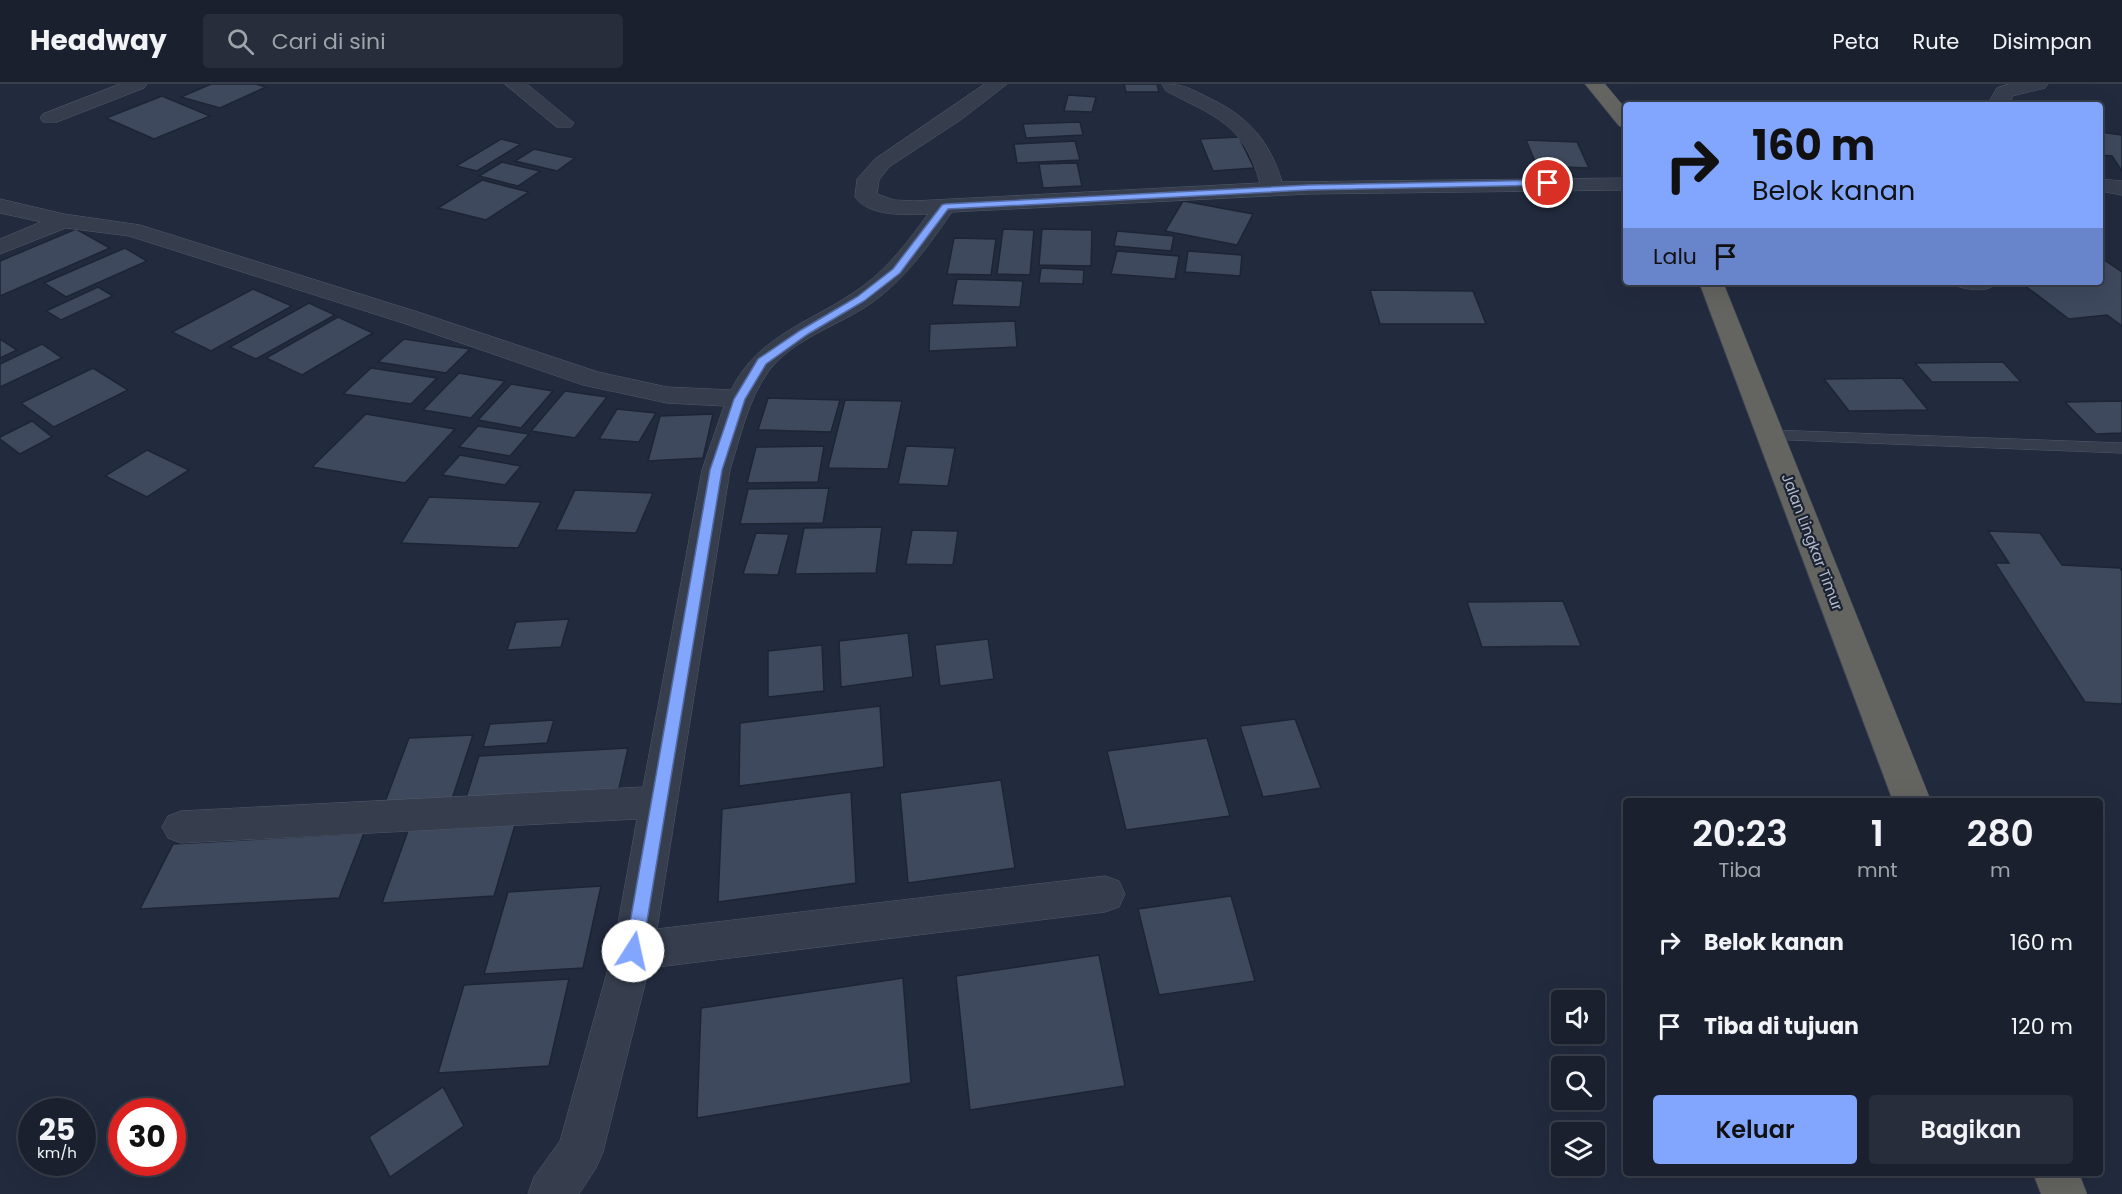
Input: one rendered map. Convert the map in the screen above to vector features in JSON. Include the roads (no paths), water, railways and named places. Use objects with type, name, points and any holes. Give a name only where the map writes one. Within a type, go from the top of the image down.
[{"type":"highway","points":[[1595,84],[1623,118]]},
{"type":"highway","name":"Jalan Lingkar Timur","points":[[1713,285],[1911,798]]},
{"type":"highway","points":[[2057,1176],[2064,1194]]},
{"type":"street","points":[[50,118],[137,84]]},
{"type":"street","points":[[515,84],[564,123]]},
{"type":"street","points":[[997,84],[882,163],[868,179],[866,197],[877,204],[894,207],[945,207],[1273,189],[1536,183],[1623,184]]},
{"type":"street","points":[[1172,84],[1173,87],[1237,120],[1257,145],[1268,166],[1273,189]]},
{"type":"street","points":[[2000,102],[2004,92],[2038,84]]},
{"type":"street","points":[[2103,185],[2122,188]]},
{"type":"street","points":[[0,206],[64,221],[132,230],[401,314],[592,379],[667,395],[740,399]]},
{"type":"street","points":[[550,1194],[580,1152],[633,951],[716,470],[740,399],[762,362],[804,332],[861,299],[897,271],[945,207]]},
{"type":"street","points":[[0,247],[64,221]]},
{"type":"street","points":[[181,827],[659,802]]},
{"type":"street","points":[[633,951],[1105,894]]},
{"type":"lane","points":[[1978,285],[1986,286]]},
{"type":"lane","points":[[1771,435],[2122,448]]}]
